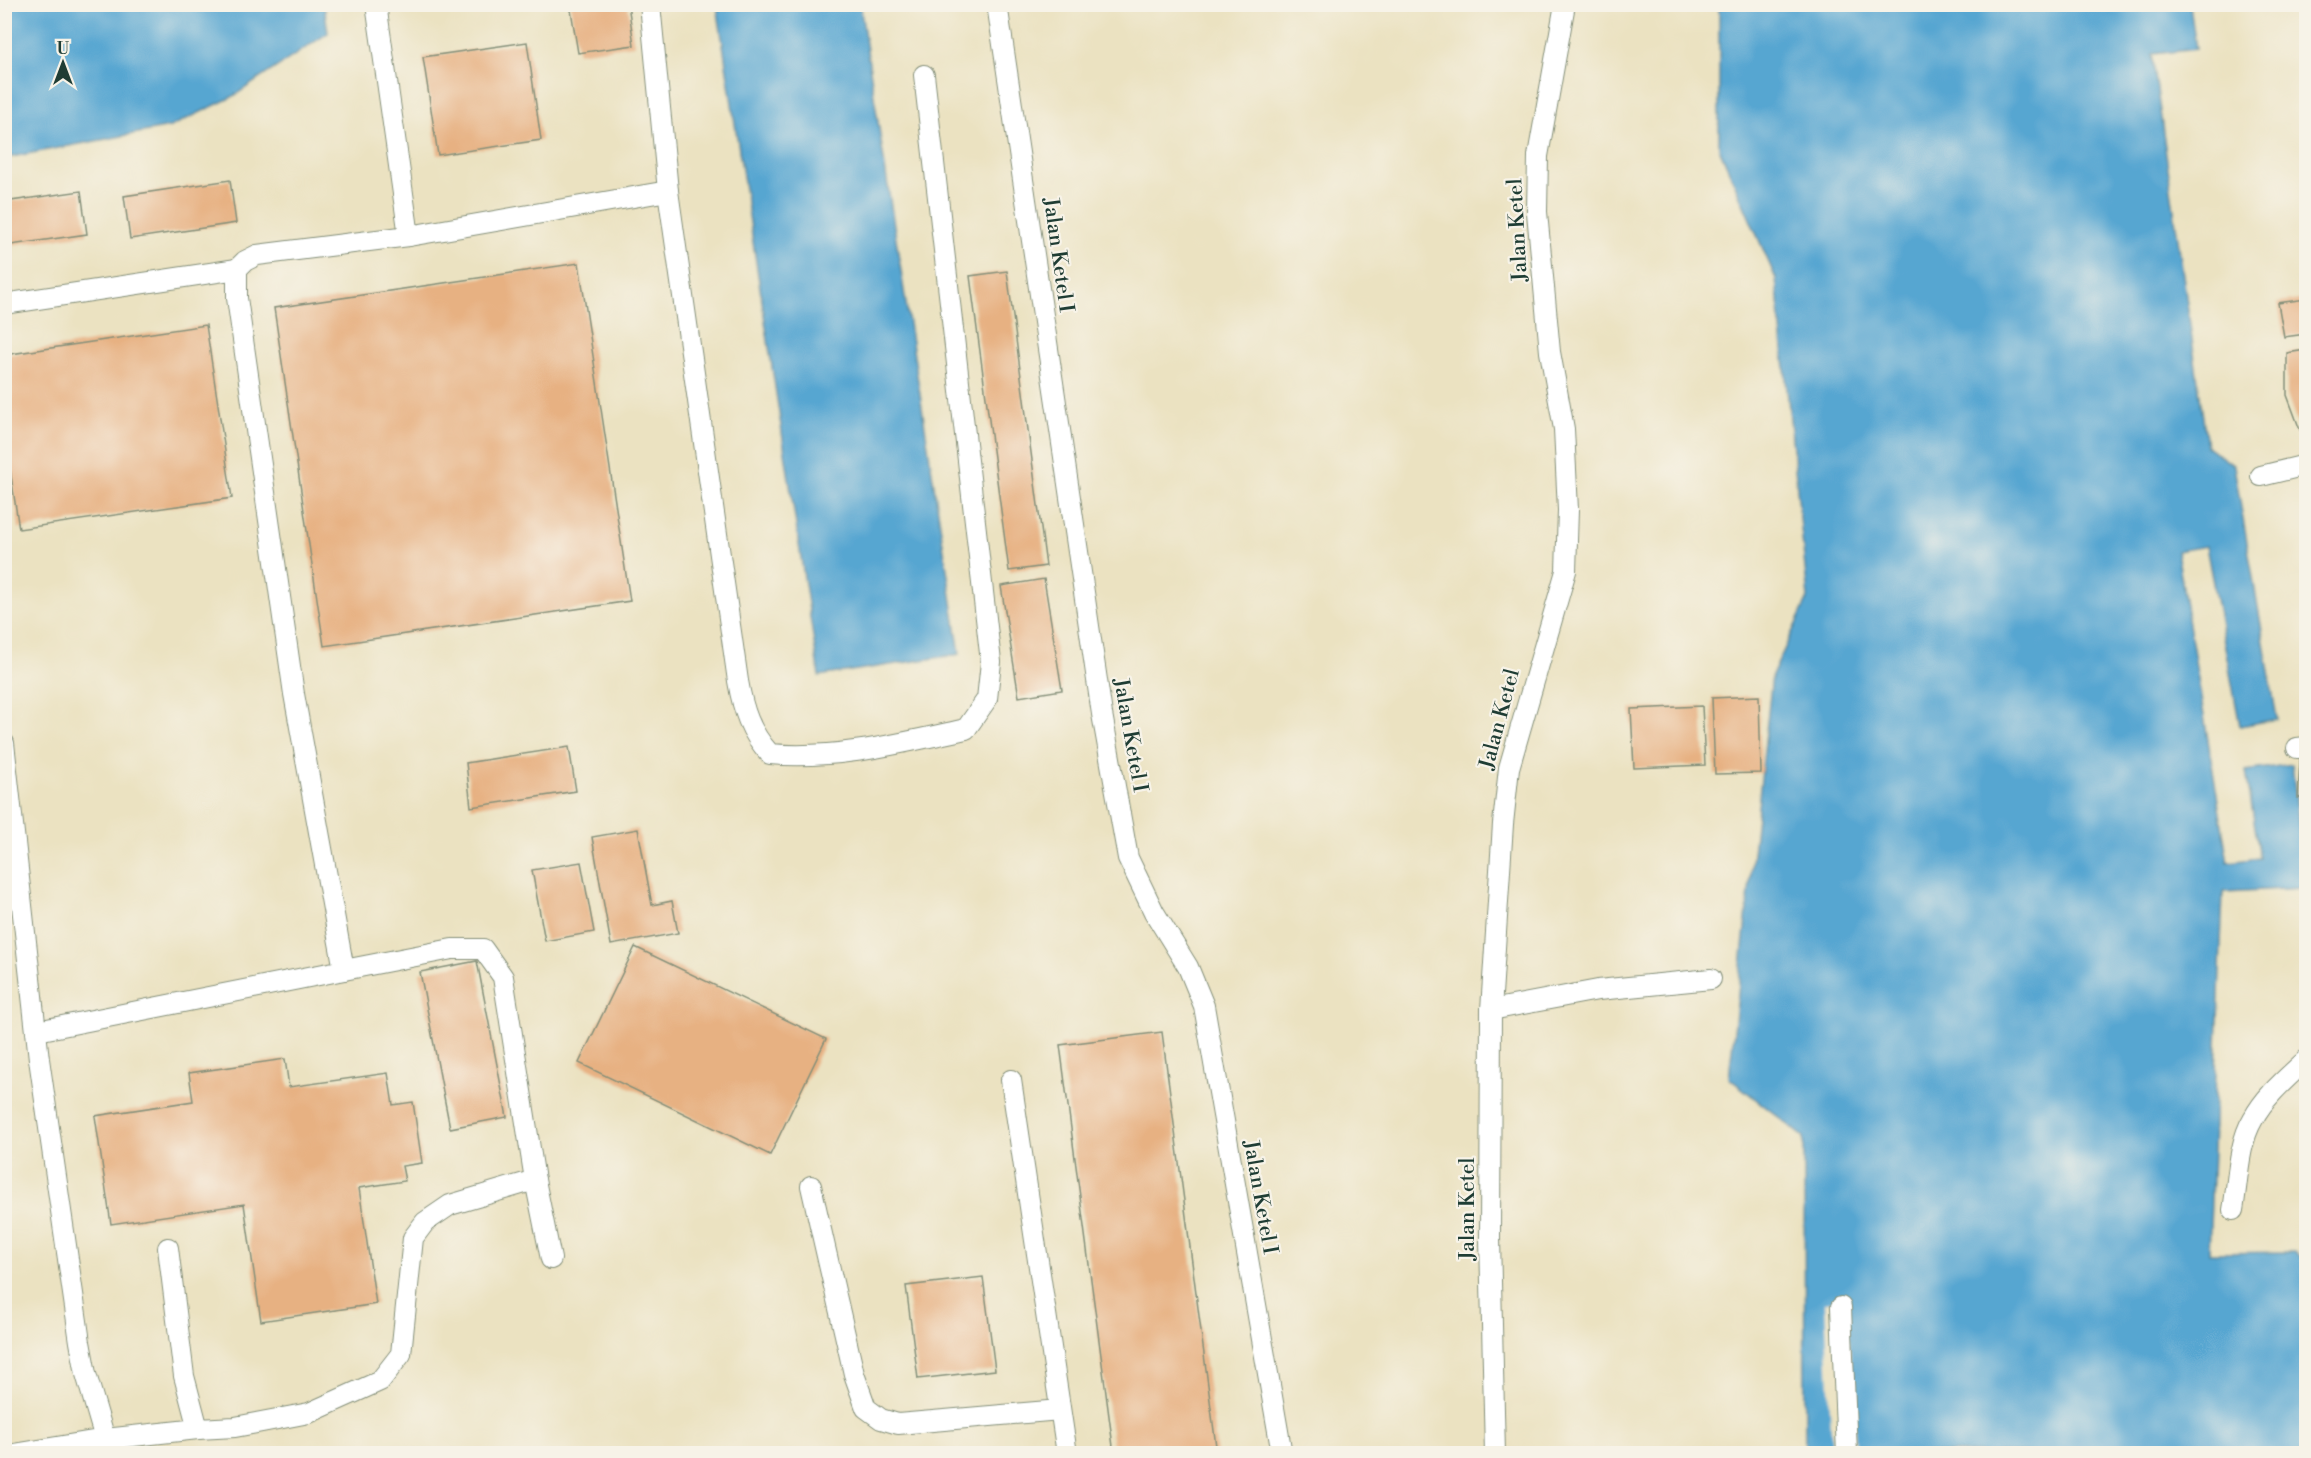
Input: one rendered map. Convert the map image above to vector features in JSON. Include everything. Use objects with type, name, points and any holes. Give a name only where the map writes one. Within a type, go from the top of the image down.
[{"type":"lane","points":[[376,4],[409,236]]},
{"type":"lane","points":[[650,4],[668,191],[743,713],[756,739],[770,754],[793,756],[870,750],[966,729],[987,699],[991,662],[924,75]]},
{"type":"lane","name":"Jalan Ketel I","points":[[998,4],[1100,702],[1128,858],[1154,912],[1188,967],[1204,1006],[1282,1454]]},
{"type":"lane","name":"Jalan Ketel","points":[[1495,1454],[1490,1238],[1491,1010],[1509,768],[1566,571],[1568,510],[1564,429],[1550,352],[1537,212],[1538,156],[1565,4]]},
{"type":"lane","points":[[4,304],[237,269],[245,261],[257,255],[409,236],[668,191]]},
{"type":"lane","points":[[237,269],[237,298],[294,694],[344,970]]},
{"type":"lane","points":[[2261,476],[2307,465]]},
{"type":"lane","points":[[4,743],[37,1031],[80,1342],[86,1374],[106,1446]]},
{"type":"lane","points":[[37,1031],[452,949],[483,949],[503,976],[535,1180],[551,1259]]},
{"type":"lane","points":[[1491,1010],[1598,990],[1711,979]]},
{"type":"lane","points":[[2233,1210],[2242,1153],[2252,1120],[2272,1091],[2307,1060]]},
{"type":"lane","points":[[1011,1080],[1067,1454]]},
{"type":"lane","points":[[14,1454],[106,1446],[198,1429],[236,1427],[309,1413],[380,1381],[401,1354],[413,1238],[425,1222],[450,1205],[535,1180]]},
{"type":"lane","points":[[811,1186],[854,1374],[866,1408],[881,1419],[898,1424],[1060,1410]]},
{"type":"lane","points":[[168,1248],[184,1376],[198,1429]]},
{"type":"lane","points":[[1841,1307],[1847,1454]]},
{"type":"water","points":[[5,4],[324,5],[328,33],[232,97],[170,127],[5,158]]},
{"type":"water","points":[[717,5],[860,5],[960,654],[819,676]]},
{"type":"water","points":[[1719,5],[2190,5],[2196,49],[2152,54],[2207,446],[2234,466],[2277,719],[2240,726],[2206,546],[2177,551],[2228,862],[2260,858],[2246,771],[2292,764],[2306,888],[2223,892],[2209,1253],[2294,1252],[2306,1263],[2306,1453],[1805,1453],[1804,1137],[1729,1078],[1772,676],[1808,598],[1776,279],[1719,148]]},
{"type":"pier","points":[[1847,1301],[1856,1453],[1832,1453],[1825,1302]]},
{"type":"building","points":[[570,4],[628,4],[634,45],[578,53]]},
{"type":"building","points":[[527,42],[541,140],[438,155],[423,57]]},
{"type":"building","points":[[230,180],[236,223],[130,239],[124,196]]},
{"type":"building","points":[[81,191],[87,234],[4,246],[4,202]]},
{"type":"building","points":[[579,263],[630,601],[324,646],[274,308]]},
{"type":"building","points":[[1007,271],[1046,566],[1009,571],[970,276]]},
{"type":"building","points":[[2306,299],[2306,334],[2284,337],[2278,303]]},
{"type":"building","points":[[206,325],[232,498],[19,529],[4,429],[4,355]]},
{"type":"building","points":[[2306,350],[2306,429],[2300,430],[2287,395],[2287,353]]},
{"type":"building","points":[[1044,579],[1062,690],[1019,697],[1001,586]]},
{"type":"building","points":[[1759,696],[1761,773],[1715,774],[1712,698]]},
{"type":"building","points":[[1702,706],[1705,765],[1634,768],[1631,709]]},
{"type":"building","points":[[569,747],[576,791],[471,807],[466,763]]},
{"type":"building","points":[[2300,760],[2306,760],[2306,798],[2298,798]]},
{"type":"building","points":[[638,829],[652,905],[672,901],[678,933],[611,945],[592,837]]},
{"type":"building","points":[[581,862],[594,932],[545,941],[532,870]]},
{"type":"building","points":[[635,947],[826,1039],[770,1155],[579,1063]]},
{"type":"building","points":[[477,961],[507,1117],[450,1128],[420,972]]},
{"type":"building","points":[[1162,1032],[1217,1454],[1114,1454],[1060,1045]]},
{"type":"building","points":[[285,1059],[289,1087],[388,1073],[393,1105],[413,1102],[422,1163],[402,1166],[405,1181],[359,1188],[376,1304],[261,1321],[244,1204],[111,1224],[95,1116],[193,1101],[189,1073]]},
{"type":"building","points":[[983,1277],[995,1370],[918,1379],[906,1286]]}]
